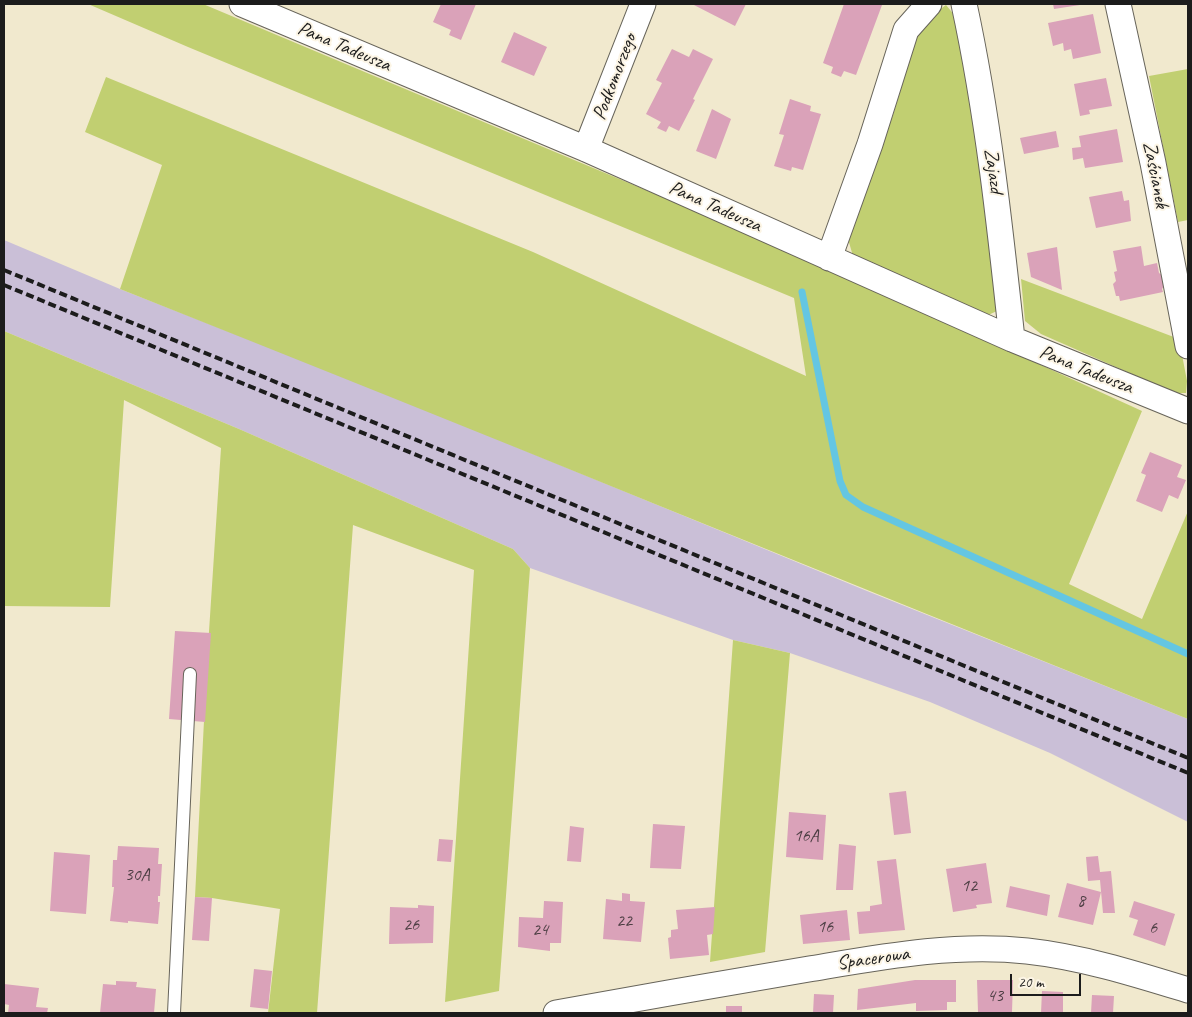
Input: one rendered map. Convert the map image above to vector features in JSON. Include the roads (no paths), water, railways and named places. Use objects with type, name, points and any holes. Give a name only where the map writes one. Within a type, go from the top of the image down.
[{"type":"street","name":"Pana Tadeusza","points":[[242,4],[586,149],[1012,340],[1188,411]]},
{"type":"street","name":"Podkomorzego","points":[[586,149],[643,4]]},
{"type":"street","points":[[829,258],[870,144],[906,30],[930,4]]},
{"type":"street","name":"Zajazd","points":[[964,4],[977,64],[997,197],[1012,340]]},
{"type":"street","name":"Zaścianek","points":[[1118,4],[1153,163],[1188,346]]},
{"type":"street","name":"Spacerowa","points":[[556,1013],[885,957],[964,949],[1025,951],[1062,955],[1188,990]]},
{"type":"lane","points":[[174,1013],[190,674]]},
{"type":"waterway","points":[[802,292],[840,481],[846,495],[863,507],[1188,654]]},
{"type":"railway","points":[[4,270],[1188,758]]},
{"type":"railway","points":[[4,285],[1188,773]]}]
